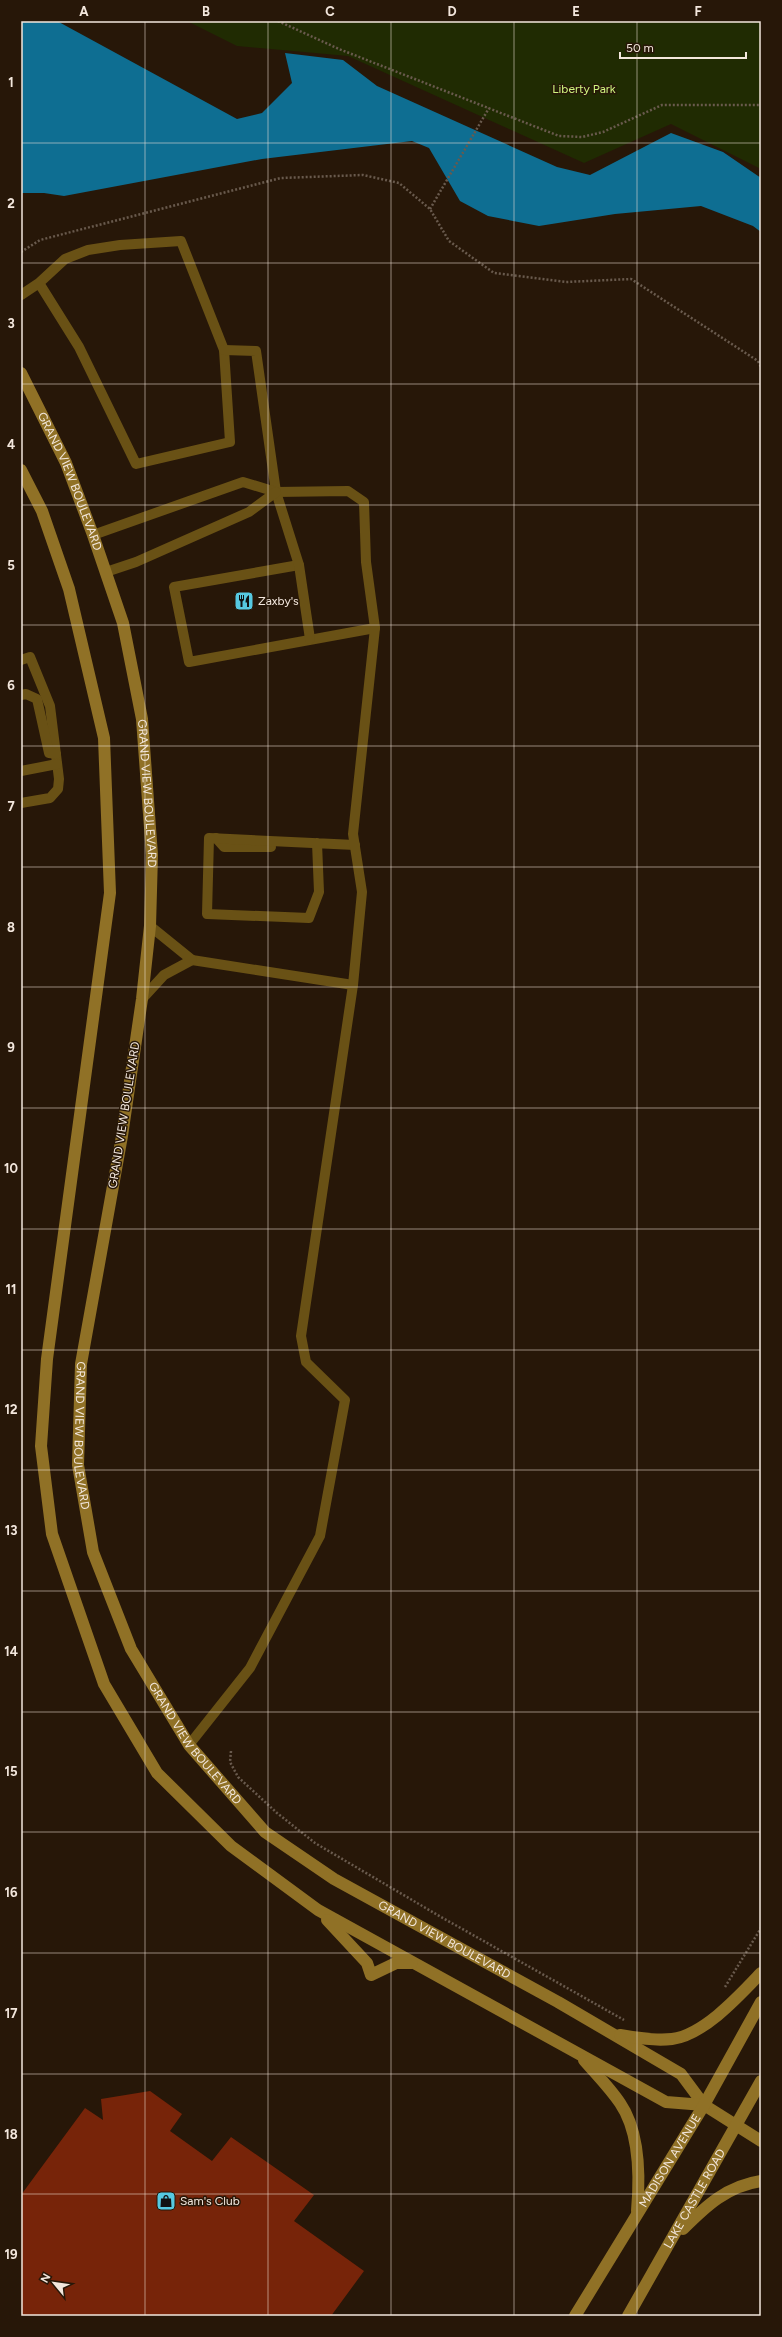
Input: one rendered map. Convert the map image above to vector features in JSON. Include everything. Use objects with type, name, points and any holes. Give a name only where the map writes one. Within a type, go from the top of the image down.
[{"type":"main road","name":"GRAND VIEW BOULEVARD","points":[[21,373],[66,463],[106,572],[123,623],[142,719],[152,855],[150,926],[142,999],[122,1136],[81,1364],[78,1465],[94,1552],[131,1649],[189,1745],[265,1832],[334,1879],[682,2074],[704,2105],[761,2141]]},
{"type":"main road","name":"GRAND VIEW BOULEVARD","points":[[21,470],[42,511],[67,582],[104,738],[110,893],[48,1359],[41,1446],[52,1534],[104,1684],[157,1773],[232,1846],[318,1910],[666,2102],[704,2105]]},
{"type":"main road","points":[[318,1910],[367,1963],[371,1975],[396,1963],[412,1963]]},
{"type":"main road","points":[[611,2033],[650,2039],[673,2039],[679,2037],[697,2029],[733,2002],[761,1973]]},
{"type":"main road","name":"MADISON AVENUE","points":[[575,2316],[704,2105],[761,2002]]},
{"type":"main road","points":[[580,2055],[621,2104],[634,2135],[639,2168],[637,2214]]},
{"type":"main road","name":"LAKE CASTLE ROAD","points":[[628,2316],[761,2081]]},
{"type":"main road","points":[[672,2239],[711,2201],[734,2188],[761,2181]]},
{"type":"lane","points":[[21,295],[39,283],[65,259],[88,250],[120,245],[181,241],[224,350],[230,442],[136,464],[79,347],[39,283]]},
{"type":"lane","points":[[224,350],[256,351],[276,492],[299,565],[310,639]]},
{"type":"lane","points":[[93,535],[243,482],[276,492],[348,491],[364,502],[366,562],[375,628],[353,834],[362,892],[353,985],[301,1336],[306,1362],[345,1400],[320,1536],[250,1668],[189,1745]]},
{"type":"lane","points":[[106,572],[136,562],[249,512],[276,492]]},
{"type":"lane","points":[[299,565],[174,587],[189,662],[375,628]]},
{"type":"lane","points":[[21,660],[30,657],[39,675],[50,706],[58,789],[50,798],[21,803]]},
{"type":"lane","points":[[21,694],[26,694],[37,699],[49,753],[56,759]]},
{"type":"lane","points":[[21,771],[56,759]]},
{"type":"lane","points":[[318,843],[318,892],[309,918],[207,914],[210,838],[354,844]]},
{"type":"lane","points":[[150,926],[192,960],[353,985]]},
{"type":"lane","points":[[142,999],[164,975],[192,960]]},
{"type":"path","points":[[278,21],[339,49],[559,136],[582,137],[603,132],[662,105],[761,105]]},
{"type":"path","points":[[430,209],[489,108]]},
{"type":"path","points":[[21,252],[40,240],[281,178],[363,175],[399,183],[430,209],[449,242],[494,273],[566,282],[631,279],[758,361],[761,367]]},
{"type":"path","points":[[231,1751],[230,1762],[238,1777],[277,1813],[315,1843],[441,1917],[605,2010],[629,2022]]},
{"type":"path","points":[[725,1988],[761,1928]]},
{"type":"green space","name":"Liberty Park","points":[[187,21],[761,21],[761,169],[671,124],[584,163],[348,56],[237,46]]},
{"type":"water","points":[[21,21],[57,21],[237,119],[262,113],[292,83],[285,53],[343,60],[377,86],[557,167],[590,175],[671,133],[723,152],[761,178],[761,232],[753,226],[701,206],[615,214],[539,226],[488,216],[460,201],[429,148],[412,141],[262,159],[64,196],[44,193],[21,193]]},
{"type":"building","name":"Sam's Club","points":[[150,2091],[182,2114],[170,2131],[212,2161],[231,2137],[314,2195],[294,2221],[364,2271],[331,2316],[21,2316],[21,2195],[85,2108],[103,2120],[101,2099]]},
{"type":"place","name":"Zaxby's","points":[[244,601]]},
{"type":"place","name":"Sam's Club","points":[[166,2201]]}]
